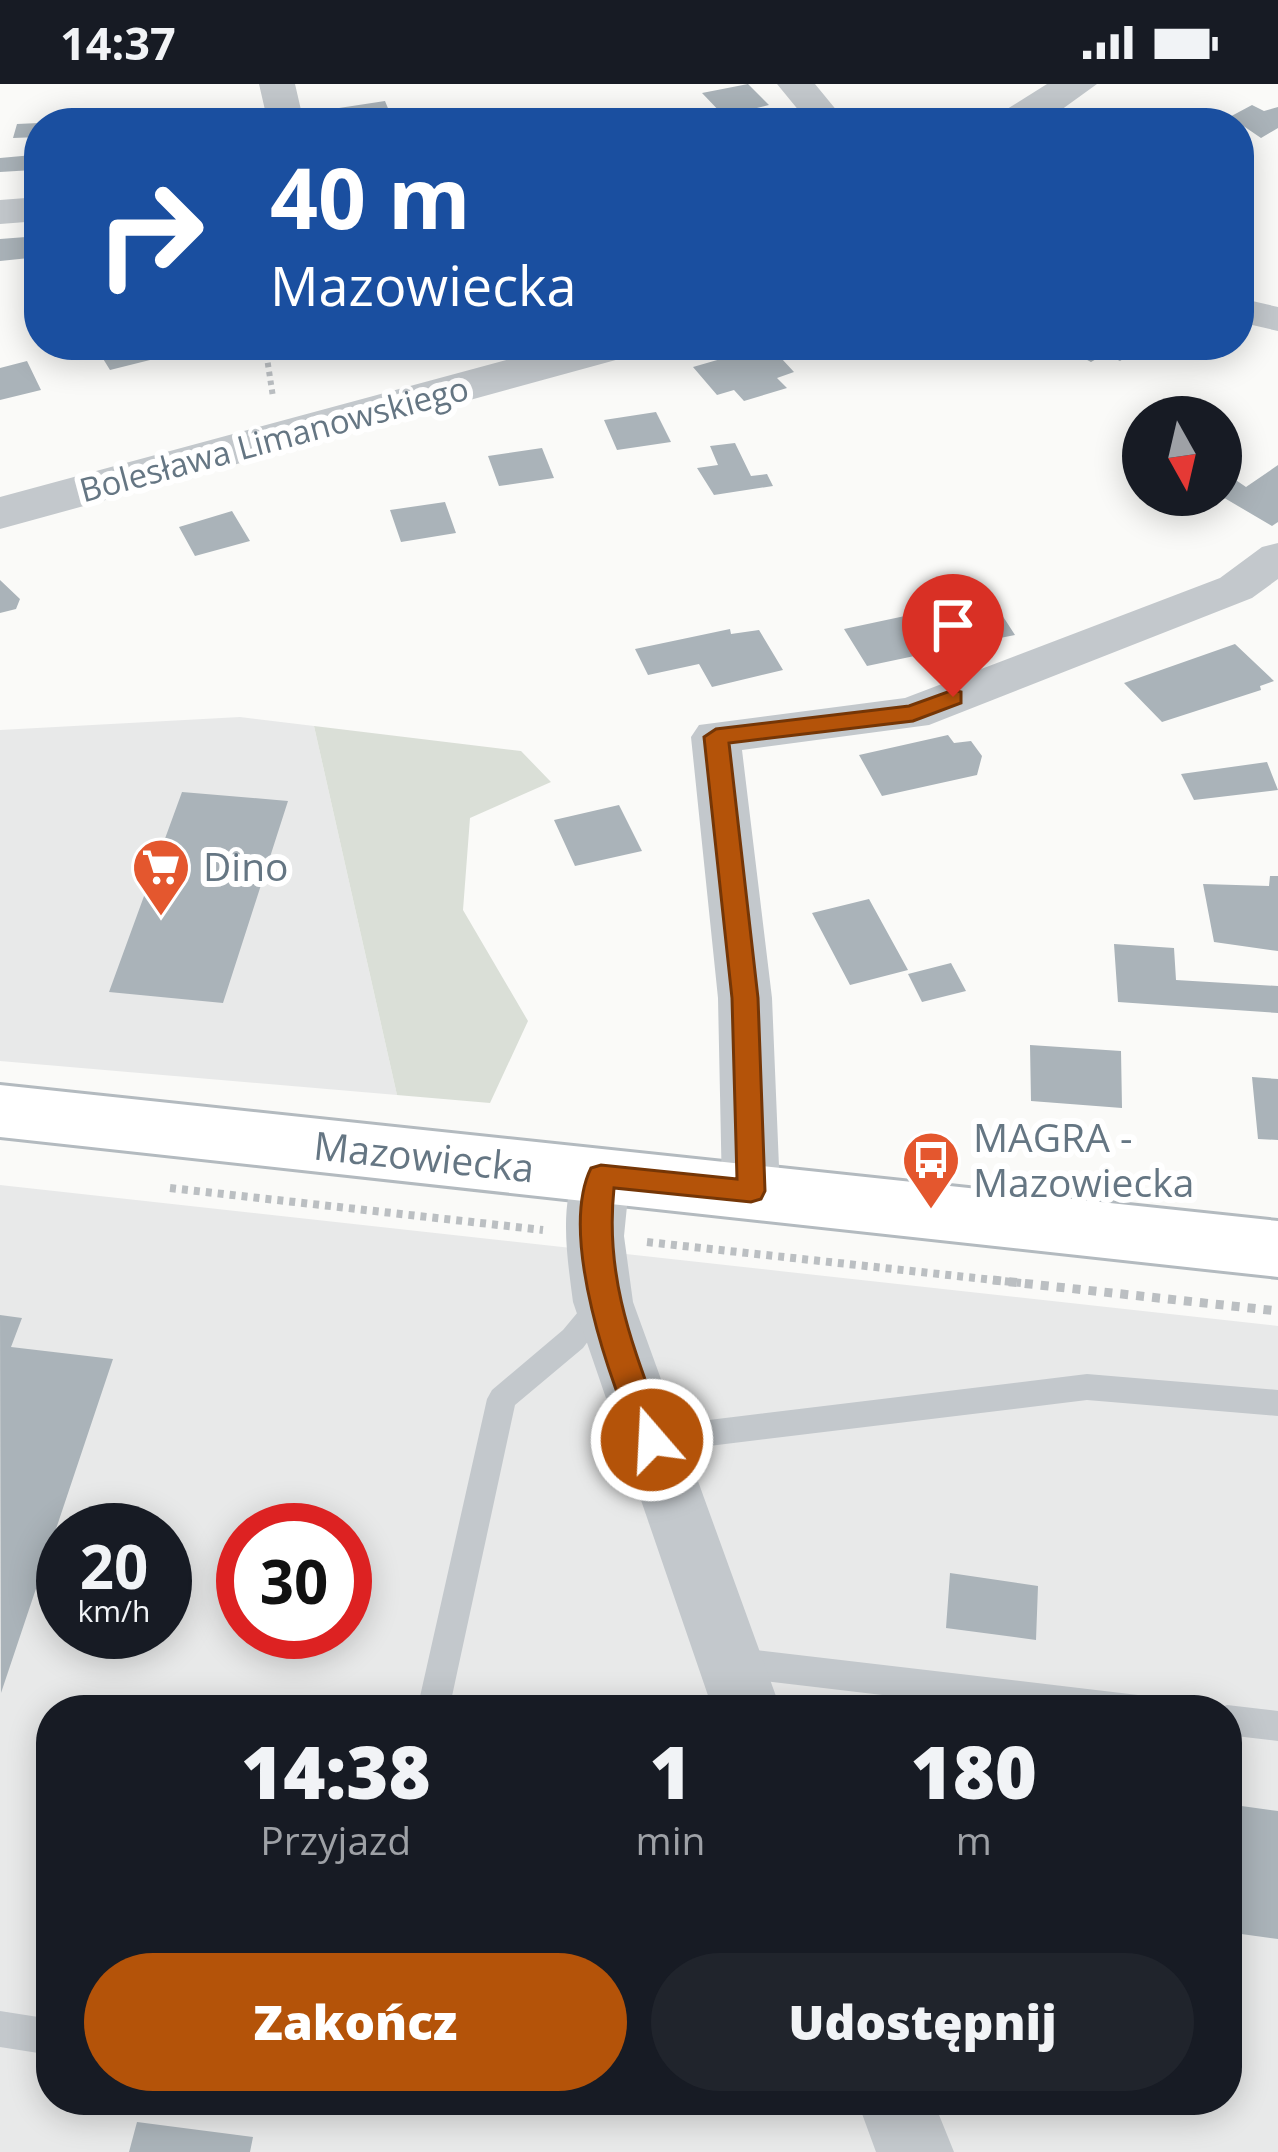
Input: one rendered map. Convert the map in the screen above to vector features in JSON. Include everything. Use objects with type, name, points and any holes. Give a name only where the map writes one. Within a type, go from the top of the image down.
[{"type":"main road","name":"Mazowiecka","points":[[0,1111],[598,1206],[751,1191],[1278,1249]]},
{"type":"street","points":[[795,84],[816,108]]},
{"type":"street","points":[[1038,108],[1076,84]]},
{"type":"street","name":"Bolesława Limanowskiego","points":[[0,513],[562,360]]},
{"type":"street","points":[[751,1191],[745,998],[716,737],[913,713],[1236,588],[1278,557]]},
{"type":"street","points":[[598,1206],[603,1302],[738,1686]]},
{"type":"street","points":[[901,2115],[915,2152]]},
{"type":"lane","points":[[437,1695],[502,1399],[573,1339],[603,1302]]},
{"type":"lane","points":[[652,1440],[1087,1388],[1278,1403]]},
{"type":"lane","points":[[738,1686],[888,1695]]},
{"type":"lane","points":[[1242,1722],[1278,1726]]},
{"type":"lane","points":[[0,2029],[36,2035]]},
{"type":"path","points":[[267,360],[273,398],[286,413]]},
{"type":"path","points":[[166,1187],[598,1206],[1278,1311]]},
{"type":"shaded area","points":[[240,717],[314,726],[397,1095],[0,1061],[0,730]]},
{"type":"shaded area","points":[[314,726],[521,751],[551,782],[470,818],[463,910],[528,1021],[490,1103],[397,1095]]},
{"type":"shaded area","points":[[0,1185],[1278,1326],[1278,2152],[0,2152]]},
{"type":"building","points":[[748,84],[769,105],[716,108],[702,93]]},
{"type":"building","points":[[385,101],[388,108],[339,108]]},
{"type":"building","points":[[1278,107],[1278,128],[1261,138],[1254,133],[1254,108],[1246,108]]},
{"type":"building","points":[[17,124],[24,124],[24,138],[13,138]]},
{"type":"building","points":[[24,156],[24,171],[0,172],[0,158]]},
{"type":"building","points":[[24,237],[24,259],[0,261],[0,239]]},
{"type":"building","points":[[104,360],[150,360],[110,370]]},
{"type":"building","points":[[717,360],[783,360],[794,372],[777,378],[787,388],[744,401],[734,390],[717,395],[693,367]]},
{"type":"building","points":[[27,361],[41,390],[0,400],[0,368]]},
{"type":"building","points":[[656,412],[671,442],[617,450],[604,420]]},
{"type":"building","points":[[735,443],[751,476],[767,474],[773,486],[714,495],[697,468],[718,465],[710,446]]},
{"type":"building","points":[[542,448],[554,478],[499,486],[488,456]]},
{"type":"building","points":[[1278,465],[1278,522],[1272,526],[1242,508],[1242,484],[1246,487]]},
{"type":"building","points":[[445,502],[456,533],[401,542],[390,510]]},
{"type":"building","points":[[232,511],[250,541],[195,556],[179,527]]},
{"type":"building","points":[[0,580],[20,599],[16,609],[0,613]]},
{"type":"building","points":[[991,598],[1015,635],[990,640],[966,603]]},
{"type":"building","points":[[919,613],[943,650],[867,666],[844,629]]},
{"type":"building","points":[[730,629],[731,634],[759,630],[783,670],[712,687],[699,664],[648,675],[635,649]]},
{"type":"building","points":[[1235,644],[1274,681],[1260,686],[1261,690],[1162,722],[1124,683]]},
{"type":"building","points":[[948,735],[954,743],[971,741],[982,756],[977,775],[882,796],[859,755]]},
{"type":"building","points":[[1267,762],[1278,790],[1194,800],[1181,774]]},
{"type":"building","points":[[182,792],[288,801],[223,1003],[109,992]]},
{"type":"building","points":[[619,805],[642,851],[575,866],[554,820]]},
{"type":"building","points":[[1270,876],[1278,876],[1278,951],[1214,942],[1203,884],[1269,886]]},
{"type":"building","points":[[869,899],[908,970],[850,985],[812,913]]},
{"type":"building","points":[[1114,944],[1174,948],[1176,980],[1278,986],[1278,1013],[1118,1002]]},
{"type":"building","points":[[951,963],[966,991],[922,1002],[908,974]]},
{"type":"building","points":[[1030,1045],[1121,1051],[1122,1108],[1031,1101]]},
{"type":"building","points":[[1252,1077],[1278,1079],[1278,1140],[1258,1139]]},
{"type":"building","points":[[0,1315],[22,1318],[11,1347],[113,1359],[65,1503],[36,1503],[36,1589],[1,1693]]},
{"type":"building","points":[[950,1573],[1038,1586],[1036,1640],[946,1628]]},
{"type":"building","points":[[1242,1806],[1278,1811],[1278,1939],[1242,1934]]},
{"type":"building","points":[[137,2122],[253,2137],[250,2152],[129,2152]]},
{"type":"place","name":"Dino","points":[[161,918]]},
{"type":"place","name":"MAGRA - Mazowiecka","points":[[931,1211]]},
{"type":"route","points":[[652,1440],[603,1302],[595,1236],[601,1176],[751,1191],[745,998],[716,737],[913,713],[953,697]]}]
